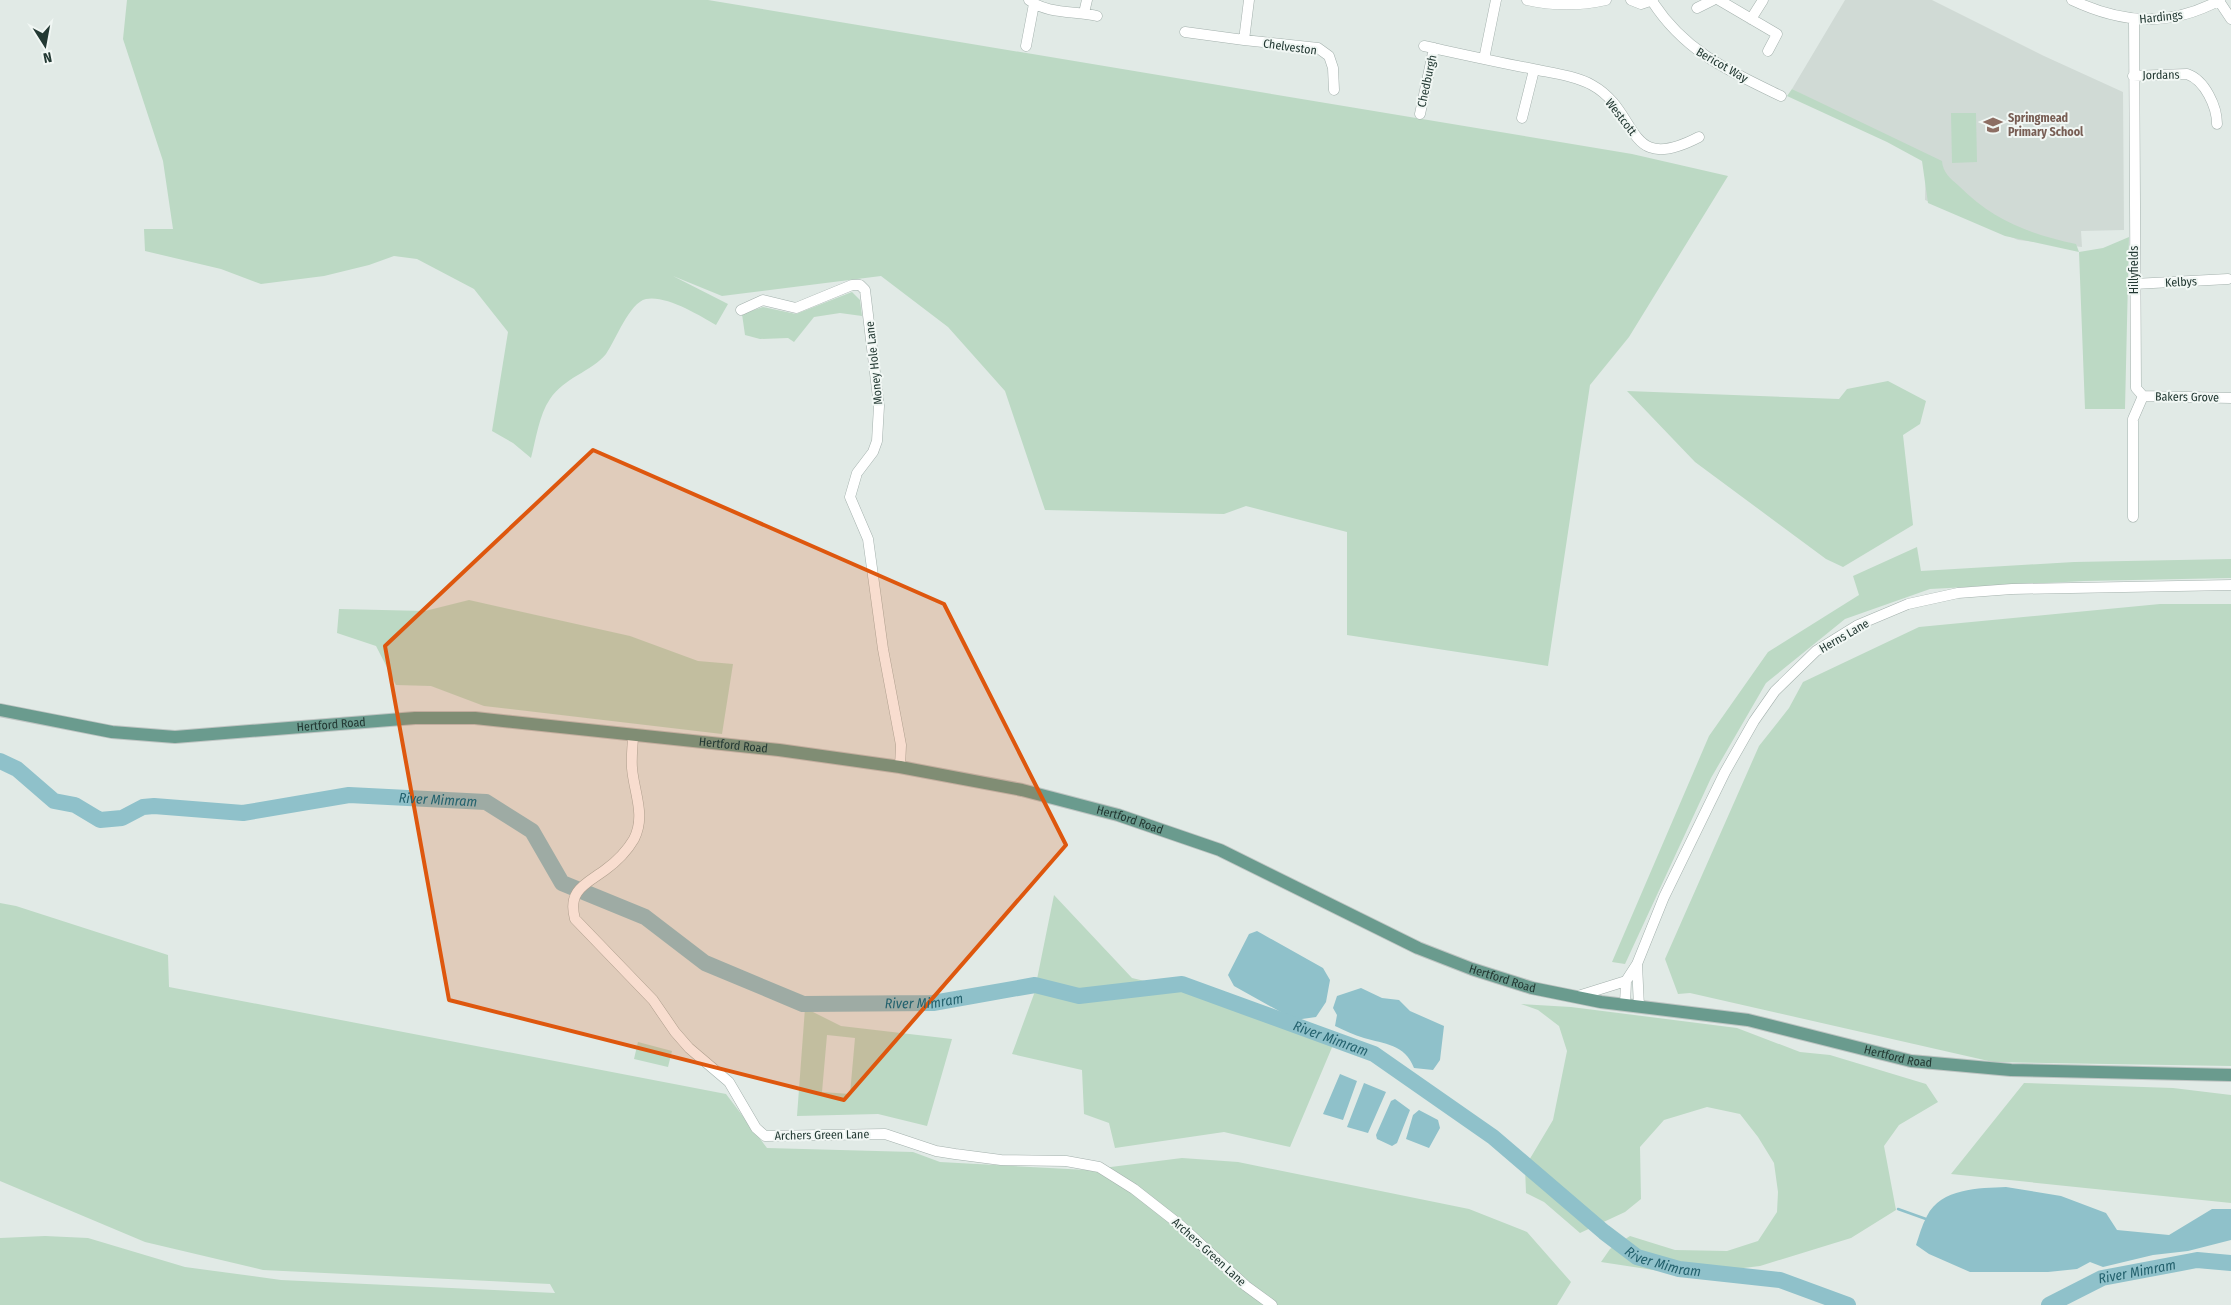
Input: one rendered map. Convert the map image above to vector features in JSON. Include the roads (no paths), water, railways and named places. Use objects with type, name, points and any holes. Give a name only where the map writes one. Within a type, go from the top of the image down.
[{"type":"main road","name":"Hertford Road","points":[[0,710],[112,732],[175,737],[438,717],[515,721],[779,750],[900,767],[1022,790],[1128,818],[1220,850],[1418,948],[1498,978],[1572,997],[1748,1020],[1911,1061],[2011,1070],[2231,1075]]},
{"type":"street","points":[[1084,13],[1087,0]]},
{"type":"street","points":[[1244,40],[1249,0]]},
{"type":"street","points":[[1484,59],[1496,0]]},
{"type":"street","points":[[1527,0],[1548,5],[1579,4],[1606,0]]},
{"type":"street","points":[[1631,0],[1641,4],[1653,1]]},
{"type":"street","points":[[1697,8],[1713,0]]},
{"type":"street","points":[[1719,0],[1776,34],[1768,51]]},
{"type":"street","points":[[1751,19],[1763,0]]},
{"type":"street","points":[[2220,0],[2231,19]]},
{"type":"street","name":"Hardings","points":[[2077,1],[2103,14],[2134,19],[2181,16],[2220,0]]},
{"type":"street","name":"Bericot Way","points":[[1653,1],[1678,34],[1703,56],[1781,96]]},
{"type":"street","points":[[1026,46],[1032,2],[1097,16]]},
{"type":"street","name":"Hillyfields","points":[[2134,19],[2136,388],[2143,396]]},
{"type":"street","name":"Chelveston","points":[[1185,32],[1318,48],[1329,56],[1334,68],[1334,90]]},
{"type":"street","name":"Chedburgh","points":[[1420,114],[1429,47],[1484,59]]},
{"type":"street","name":"Westcott","points":[[1484,59],[1592,85],[1614,104],[1641,142],[1651,148],[1671,150],[1699,138]]},
{"type":"street","points":[[1522,118],[1534,70]]},
{"type":"street","name":"Jordans","points":[[2133,76],[2187,74],[2192,76],[2198,81],[2217,111],[2217,124]]},
{"type":"street","name":"Kelbys","points":[[2134,284],[2228,279]]},
{"type":"street","name":"Money Hole Lane","points":[[741,310],[763,300],[796,308],[852,285],[860,285],[865,290],[879,414],[873,452],[857,473],[850,497],[868,539],[883,650],[901,745],[900,767]]},
{"type":"street","points":[[2133,517],[2133,419],[2143,396]]},
{"type":"street","name":"Bakers Grove","points":[[2143,396],[2231,398]]},
{"type":"street","name":"Herns Lane","points":[[1626,980],[1637,964],[1664,897],[1725,772],[1754,721],[1775,691],[1816,651],[1858,625],[1908,604],[1958,593],[2012,589],[2231,585]]},
{"type":"street","name":"Archers Green Lane","points":[[633,734],[632,768],[641,814],[638,828],[634,839],[616,860],[581,886],[573,901],[574,919],[653,1000],[674,1032],[729,1082],[756,1128],[765,1136],[885,1134],[946,1152],[1001,1160],[1066,1161],[1099,1167],[1134,1189],[1180,1225],[1246,1286],[1272,1305]]},
{"type":"street","name":"Herns Lane","points":[[1637,964],[1639,1006]]},
{"type":"street","points":[[1572,997],[1609,988],[1626,980],[1625,1005]]},
{"type":"water","points":[[1257,931],[1323,968],[1330,980],[1326,1002],[1316,1017],[1295,1020],[1234,986],[1228,975],[1249,934]]},
{"type":"water","points":[[1361,988],[1382,998],[1399,1000],[1410,1011],[1444,1026],[1440,1060],[1433,1070],[1414,1068],[1405,1054],[1393,1046],[1360,1037],[1335,1026],[1337,1015],[1333,1008],[1337,996]]},
{"type":"water","points":[[1340,1074],[1357,1081],[1343,1120],[1323,1114]]},
{"type":"water","points":[[1364,1083],[1386,1092],[1368,1133],[1347,1127]]},
{"type":"water","points":[[1395,1099],[1410,1110],[1397,1143],[1392,1146],[1377,1139],[1376,1135],[1391,1101]]},
{"type":"water","points":[[1419,1110],[1438,1120],[1440,1128],[1429,1148],[1406,1139],[1413,1115]]},
{"type":"water","points":[[2006,1187],[2061,1196],[2106,1213],[2117,1230],[2169,1235],[2212,1209],[2231,1209],[2231,1240],[2188,1251],[2153,1255],[2103,1267],[2090,1262],[2077,1269],[2048,1272],[1970,1272],[1929,1254],[1916,1245],[1927,1216],[1941,1200],[1962,1191]]},
{"type":"waterway","name":"River Mimram","points":[[0,761],[17,769],[54,801],[75,805],[100,820],[122,818],[143,807],[154,806],[243,813],[349,795],[486,802],[532,831],[562,883],[645,917],[705,963],[803,1004],[933,1003],[1035,985],[1079,996],[1182,984],[1374,1054],[1493,1137],[1604,1232],[1637,1257],[1679,1269],[1780,1280],[1848,1305]]},
{"type":"waterway","points":[[1898,1209],[1926,1219]]},
{"type":"waterway","name":"River Mimram","points":[[2049,1305],[2102,1278],[2197,1260],[2231,1263]]},
{"type":"place","name":"Springmead Primary School","points":[[1993,125]]}]
